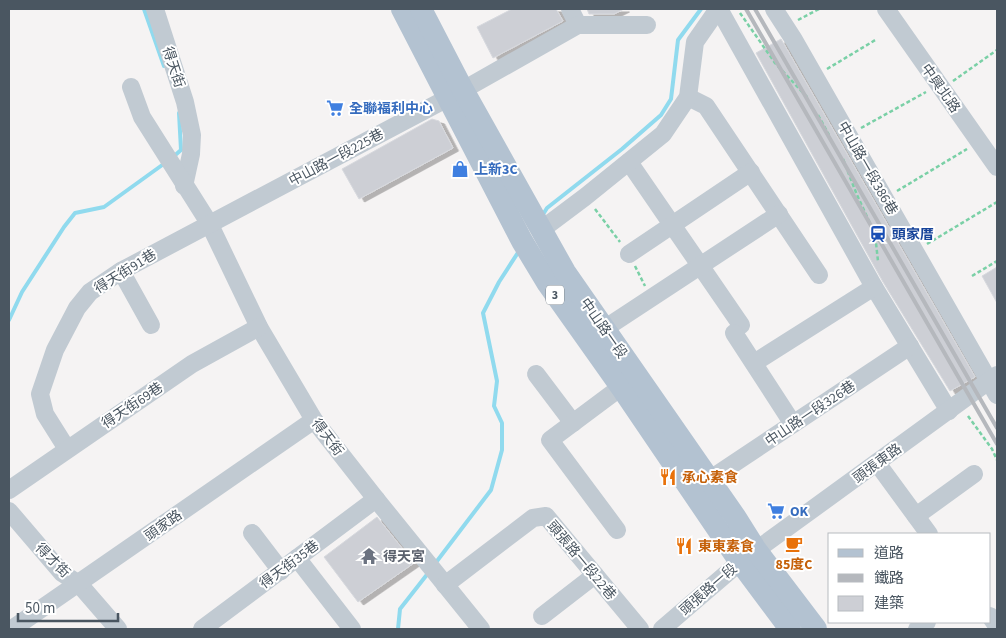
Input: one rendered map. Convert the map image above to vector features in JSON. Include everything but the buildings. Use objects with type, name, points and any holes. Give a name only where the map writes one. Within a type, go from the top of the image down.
[{"type":"main road","name":"中山路一段","points":[[402,9],[541,230],[565,272],[709,480],[748,556],[789,629]]},
{"type":"main road","name":"中山路一段","points":[[421,9],[456,94],[522,241],[548,284],[621,387],[748,556],[816,629]]},
{"type":"street","name":"得天街","points":[[155,9],[185,102],[192,135],[191,154],[184,186]]},
{"type":"street","points":[[570,9],[578,25],[647,25]]},
{"type":"street","points":[[541,230],[663,134],[688,96],[695,42],[719,9],[874,287],[910,346],[954,407]]},
{"type":"street","name":"中山路一段386巷","points":[[774,9],[815,76],[915,251],[995,383]]},
{"type":"street","name":"中興北路","points":[[886,9],[997,167]]},
{"type":"street","name":"中山路一段225巷","points":[[209,223],[456,94],[578,25]]},
{"type":"street","name":"得天街","points":[[131,87],[142,117],[209,223],[259,327],[314,420],[446,585],[477,628]]},
{"type":"street","points":[[688,96],[706,106],[819,275]]},
{"type":"street","points":[[629,162],[700,266],[738,329],[754,363],[793,424]]},
{"type":"street","points":[[629,254],[751,172]]},
{"type":"street","points":[[604,330],[779,214]]},
{"type":"street","name":"得天街91巷","points":[[67,450],[45,414],[40,394],[55,350],[77,308],[90,292],[121,271],[209,223]]},
{"type":"street","points":[[121,271],[151,325]]},
{"type":"street","points":[[754,363],[874,287]]},
{"type":"street","name":"得天街69巷","points":[[9,490],[192,364],[259,327]]},
{"type":"street","name":"中山路一段326巷","points":[[709,480],[910,346]]},
{"type":"street","points":[[536,374],[572,423]]},
{"type":"street","name":"頭張東路","points":[[748,556],[954,407],[995,383]]},
{"type":"street","points":[[617,530],[550,440],[621,387]]},
{"type":"street","name":"頭家路","points":[[12,629],[314,420]]},
{"type":"street","points":[[877,463],[921,528],[974,474]]},
{"type":"street","name":"得天街35巷","points":[[202,629],[376,499]]},
{"type":"street","name":"得才街","points":[[9,512],[62,573],[79,584],[118,629]]},
{"type":"street","name":"頭張路一段22巷","points":[[446,585],[533,518],[546,516],[640,629]]},
{"type":"street","points":[[252,533],[280,571]]},
{"type":"street","name":"頭張路一段","points":[[662,629],[748,556]]},
{"type":"street","points":[[297,558],[352,629]]},
{"type":"street","points":[[542,616],[595,575]]},
{"type":"path","points":[[737,9],[775,63],[805,94],[810,102]]},
{"type":"path","points":[[785,27],[819,9]]},
{"type":"path","points":[[815,76],[877,40]]},
{"type":"path","points":[[848,135],[940,87],[997,50]]},
{"type":"path","points":[[815,109],[831,138]]},
{"type":"path","points":[[885,198],[979,142]]},
{"type":"path","points":[[840,153],[875,234],[880,267]]},
{"type":"path","points":[[915,251],[997,202]]},
{"type":"path","points":[[972,276],[997,261]]},
{"type":"path","points":[[954,407],[992,449],[997,460]]},
{"type":"waterway","points":[[144,9],[164,66]]},
{"type":"waterway","points":[[542,216],[547,208],[622,149],[661,115],[671,99],[678,40],[701,9]]},
{"type":"waterway","points":[[173,157],[181,150],[179,113]]},
{"type":"waterway","points":[[9,320],[22,292],[75,213],[104,207],[165,163]]},
{"type":"waterway","points":[[434,565],[491,490],[502,450],[502,423],[494,406],[497,381],[483,313],[499,282],[519,251]]},
{"type":"waterway","points":[[398,629],[400,609],[429,572]]},
{"type":"railway","points":[[746,9],[997,444]]},
{"type":"railway","points":[[755,9],[997,428]]},
{"type":"place","name":"全聯福利中心","points":[[335,108]]},
{"type":"place","name":"上新3C","points":[[460,169]]},
{"type":"place","name":"頭家厝","points":[[878,234]]},
{"type":"place","name":"承心素食","points":[[668,477]]},
{"type":"place","name":"OK","points":[[776,511]]},
{"type":"place","name":"85度C","points":[[794,544]]},
{"type":"place","name":"東東素食","points":[[684,546]]},
{"type":"place","name":"得天宮","points":[[369,556]]}]
